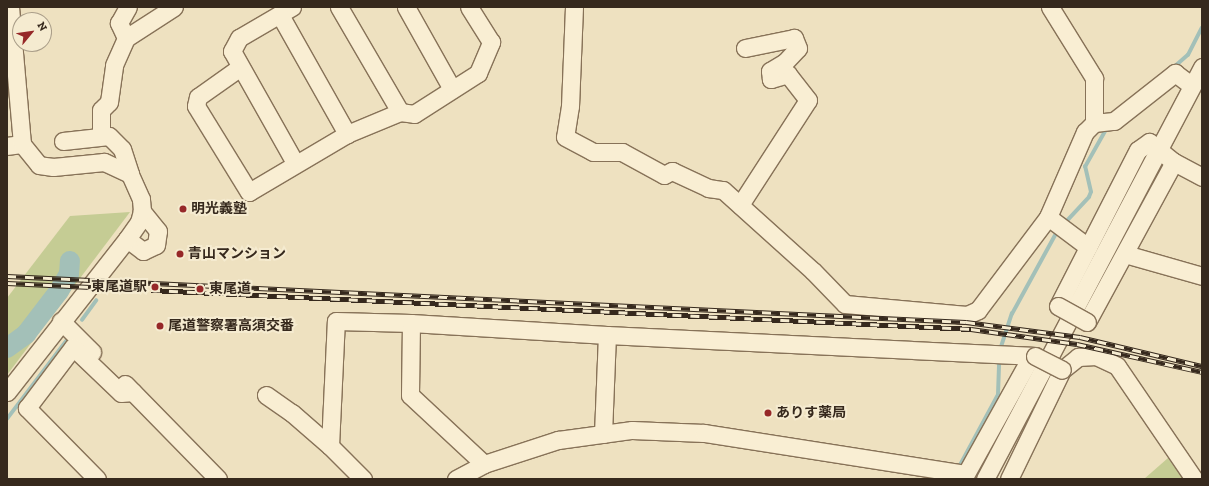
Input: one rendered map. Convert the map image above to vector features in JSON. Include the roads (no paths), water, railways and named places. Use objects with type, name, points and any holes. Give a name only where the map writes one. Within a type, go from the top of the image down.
[{"type":"street","points":[[10,7],[10,59],[14,145],[38,165],[53,167],[104,162],[130,174]]},
{"type":"street","points":[[126,38],[119,23],[128,7]]},
{"type":"street","points":[[339,7],[400,112]]},
{"type":"street","points":[[406,7],[452,89]]},
{"type":"street","points":[[239,68],[198,97],[196,106],[249,192],[295,163],[347,134],[400,112],[414,114],[478,73],[491,42],[469,7]]},
{"type":"street","points":[[574,7],[570,106],[565,137],[593,152],[622,152],[664,175],[672,171],[708,188],[723,190],[813,271],[845,304],[967,315],[978,310],[1056,224],[1085,132],[1104,122],[1175,73],[1192,86]]},
{"type":"street","points":[[1050,7],[1094,78],[1104,122]]},
{"type":"street","points":[[101,135],[101,110],[109,102],[114,65],[126,38],[169,8]]},
{"type":"street","points":[[295,163],[239,68],[232,51],[239,38],[286,11],[347,134]]},
{"type":"street","points":[[740,206],[808,100],[788,74],[771,79],[770,71],[785,62],[798,48],[794,38],[745,48]]},
{"type":"street","points":[[985,479],[1202,67]]},
{"type":"street","points":[[7,392],[61,321],[127,239],[139,222],[142,211],[139,192],[130,174],[122,149],[109,136],[101,135],[63,141]]},
{"type":"street","points":[[1174,162],[1087,322],[1058,306],[1138,150],[1149,142],[1160,148],[1174,162],[1202,177]]},
{"type":"street","points":[[127,239],[143,251],[156,245],[158,232],[142,211]]},
{"type":"street","points":[[1056,224],[1088,247]]},
{"type":"street","points":[[1125,254],[1202,276]]},
{"type":"street","points":[[61,321],[133,392],[208,475]]},
{"type":"street","points":[[330,446],[336,321],[411,322],[607,335],[1033,356],[1062,370]]},
{"type":"street","points":[[411,322],[410,395],[484,464]]},
{"type":"street","points":[[603,434],[607,335]]},
{"type":"street","points":[[97,479],[27,408],[73,347],[121,393],[133,392]]},
{"type":"street","points":[[456,479],[484,464],[558,440],[632,430],[704,433],[959,474],[1033,356]]},
{"type":"street","points":[[1008,479],[1062,370],[1078,358],[1096,356],[1117,366],[1194,479]]},
{"type":"street","points":[[266,395],[292,413],[330,446],[363,479]]},
{"type":"waterway","points":[[1174,67],[1188,55],[1202,28]]},
{"type":"waterway","points":[[1065,223],[1089,197],[1091,192],[1085,167],[1108,126]]},
{"type":"waterway","points":[[1000,350],[1012,314],[1058,230]]},
{"type":"waterway","points":[[7,348],[26,334],[59,291],[69,274],[70,261]]},
{"type":"waterway","points":[[82,320],[96,301]]},
{"type":"waterway","points":[[7,419],[67,340]]},
{"type":"waterway","points":[[959,467],[998,395],[999,360]]},
{"type":"railway","points":[[7,276],[966,322],[1080,337],[1202,366]]},
{"type":"railway","points":[[7,283],[91,287]]},
{"type":"railway","points":[[151,290],[971,329],[1077,344],[1202,372]]},
{"type":"place","name":"明光義塾","points":[[183,209]]},
{"type":"place","name":"青山マンション","points":[[180,254]]},
{"type":"place","name":"東尾道駅","points":[[155,287]]},
{"type":"place","name":"東尾道","points":[[200,289]]},
{"type":"place","name":"尾道警察署高須交番","points":[[160,326]]},
{"type":"place","name":"ありす薬局","points":[[768,413]]}]
